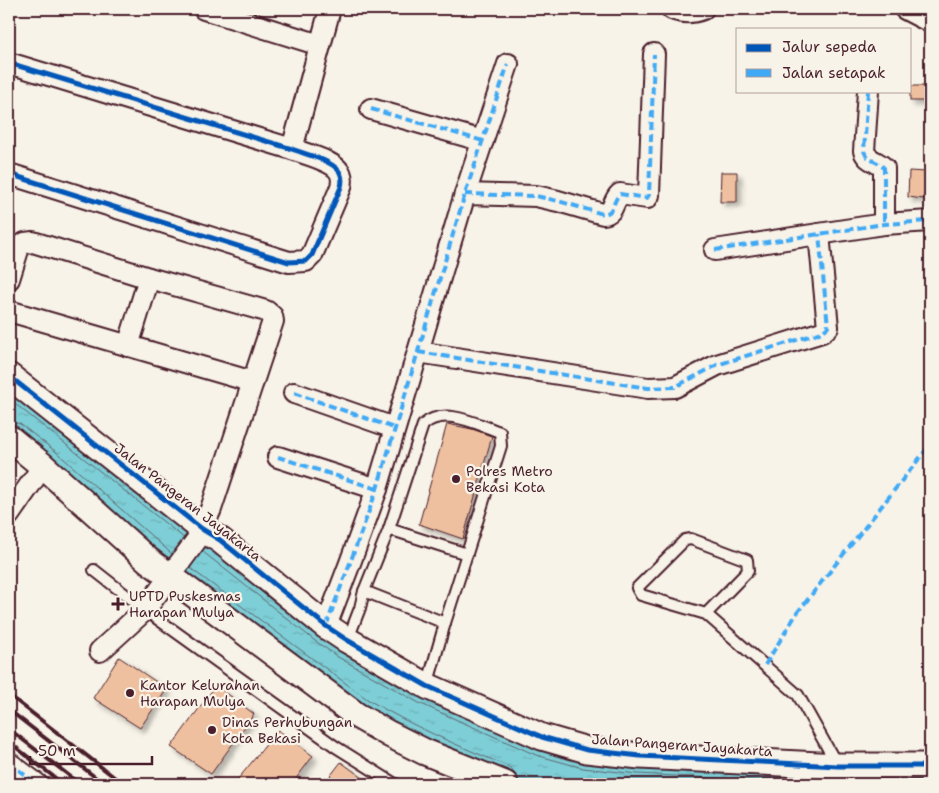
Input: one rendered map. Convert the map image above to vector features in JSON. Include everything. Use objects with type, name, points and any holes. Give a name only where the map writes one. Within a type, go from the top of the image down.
[{"type":"street","points":[[204,9],[320,45]]},
{"type":"street","points":[[292,150],[330,9]]},
{"type":"street","points":[[672,9],[680,12],[691,12],[703,9]]},
{"type":"street","points":[[905,9],[930,22]]},
{"type":"street","points":[[465,194],[536,196],[603,214],[611,211],[620,194],[647,198],[649,195],[654,54]]},
{"type":"street","points":[[9,64],[292,150],[332,164],[342,177],[341,187],[312,255],[306,261],[289,262],[9,174]]},
{"type":"street","points":[[326,626],[377,490],[465,194],[508,64]]},
{"type":"street","points":[[868,92],[864,151],[868,158],[884,168],[884,224]]},
{"type":"street","points":[[370,109],[483,141]]},
{"type":"street","points":[[715,250],[884,224],[930,221]]},
{"type":"street","points":[[418,352],[648,388],[675,387],[717,365],[822,332],[828,327],[818,234]]},
{"type":"street","points":[[9,279],[19,247],[25,243],[34,242],[149,278],[266,311],[272,316],[273,321],[253,382],[211,509],[200,534],[144,610],[100,651]]},
{"type":"street","points":[[128,346],[149,278]]},
{"type":"street","points":[[9,311],[253,382]]},
{"type":"street","name":"Jalan Pangeran Jayakarta","points":[[9,376],[200,534],[220,540],[326,626],[427,686],[542,738],[586,750],[640,756],[838,766],[930,766]]},
{"type":"street","points":[[294,393],[394,428]]},
{"type":"street","points":[[9,438],[148,560],[172,572],[220,612],[356,715],[425,752],[506,784]]},
{"type":"street","points":[[278,457],[377,490]]},
{"type":"street","points":[[10,510],[43,466]]},
{"type":"street","points":[[9,763],[37,784]]},
{"type":"lane","points":[[348,640],[364,591],[389,530],[423,425],[430,418],[447,415],[500,432],[502,446],[445,622],[427,686]]},
{"type":"lane","points":[[389,530],[467,554]]},
{"type":"lane","points":[[706,614],[748,571],[749,565],[747,560],[690,539],[686,540],[637,588],[637,592],[706,614],[798,695],[838,766]]},
{"type":"lane","points":[[94,570],[144,610],[336,747],[395,784]]},
{"type":"lane","points":[[364,591],[445,622]]},
{"type":"water","points":[[9,376],[326,626],[542,737],[930,766],[930,784],[505,784],[389,734],[9,438]]},
{"type":"building","points":[[912,86],[930,86],[930,101],[910,101]]},
{"type":"building","points":[[909,171],[926,172],[924,199],[908,197]]},
{"type":"building","points":[[721,172],[737,172],[737,202],[720,202]]},
{"type":"building","name":"Polres Metro Bekasi Kota","points":[[447,424],[472,429],[492,436],[463,539],[419,524]]},
{"type":"building","name":"Kantor Kelurahan Harapan Mulya","points":[[119,657],[167,689],[140,728],[93,698]]},
{"type":"building","name":"Dinas Perhubungan Kota Bekasi","points":[[216,685],[254,714],[211,774],[171,747]]},
{"type":"building","points":[[278,730],[313,756],[292,784],[234,784]]},
{"type":"building","points":[[341,762],[371,784],[324,784]]},
{"type":"railway","points":[[9,695],[123,784]]},
{"type":"railway","points":[[9,710],[104,784]]},
{"type":"railway","points":[[9,729],[80,784]]},
{"type":"railway","points":[[9,742],[63,784]]},
{"type":"marked path","points":[[465,194],[536,196],[603,214],[612,209],[620,194],[647,198],[649,195],[654,54]]},
{"type":"marked path","points":[[326,626],[377,489],[465,194],[508,64]]},
{"type":"marked path","points":[[868,92],[864,151],[870,159],[884,168],[884,224]]},
{"type":"marked path","points":[[371,109],[483,141]]},
{"type":"marked path","points":[[715,250],[884,224],[930,221]]},
{"type":"marked path","points":[[418,352],[648,388],[675,387],[717,365],[822,332],[828,327],[819,234]]},
{"type":"marked path","points":[[294,393],[394,428]]},
{"type":"marked path","points":[[765,665],[797,613],[930,445]]},
{"type":"marked path","points":[[278,457],[377,489]]},
{"type":"marked path","points":[[9,763],[37,784]]},
{"type":"cycle path","points":[[9,63],[312,156],[327,162],[338,170],[342,181],[312,255],[306,261],[289,262],[9,174]]},
{"type":"cycle path","points":[[9,376],[202,529],[220,540],[326,626],[427,686],[542,737],[587,750],[640,756],[838,766],[930,766]]},
{"type":"place","name":"Polres Metro Bekasi Kota","points":[[456,479]]},
{"type":"place","name":"UPTD Puskesmas Harapan Mulya","points":[[118,604]]},
{"type":"place","name":"Kantor Kelurahan Harapan Mulya","points":[[130,693]]},
{"type":"place","name":"Dinas Perhubungan Kota Bekasi","points":[[212,730]]}]
